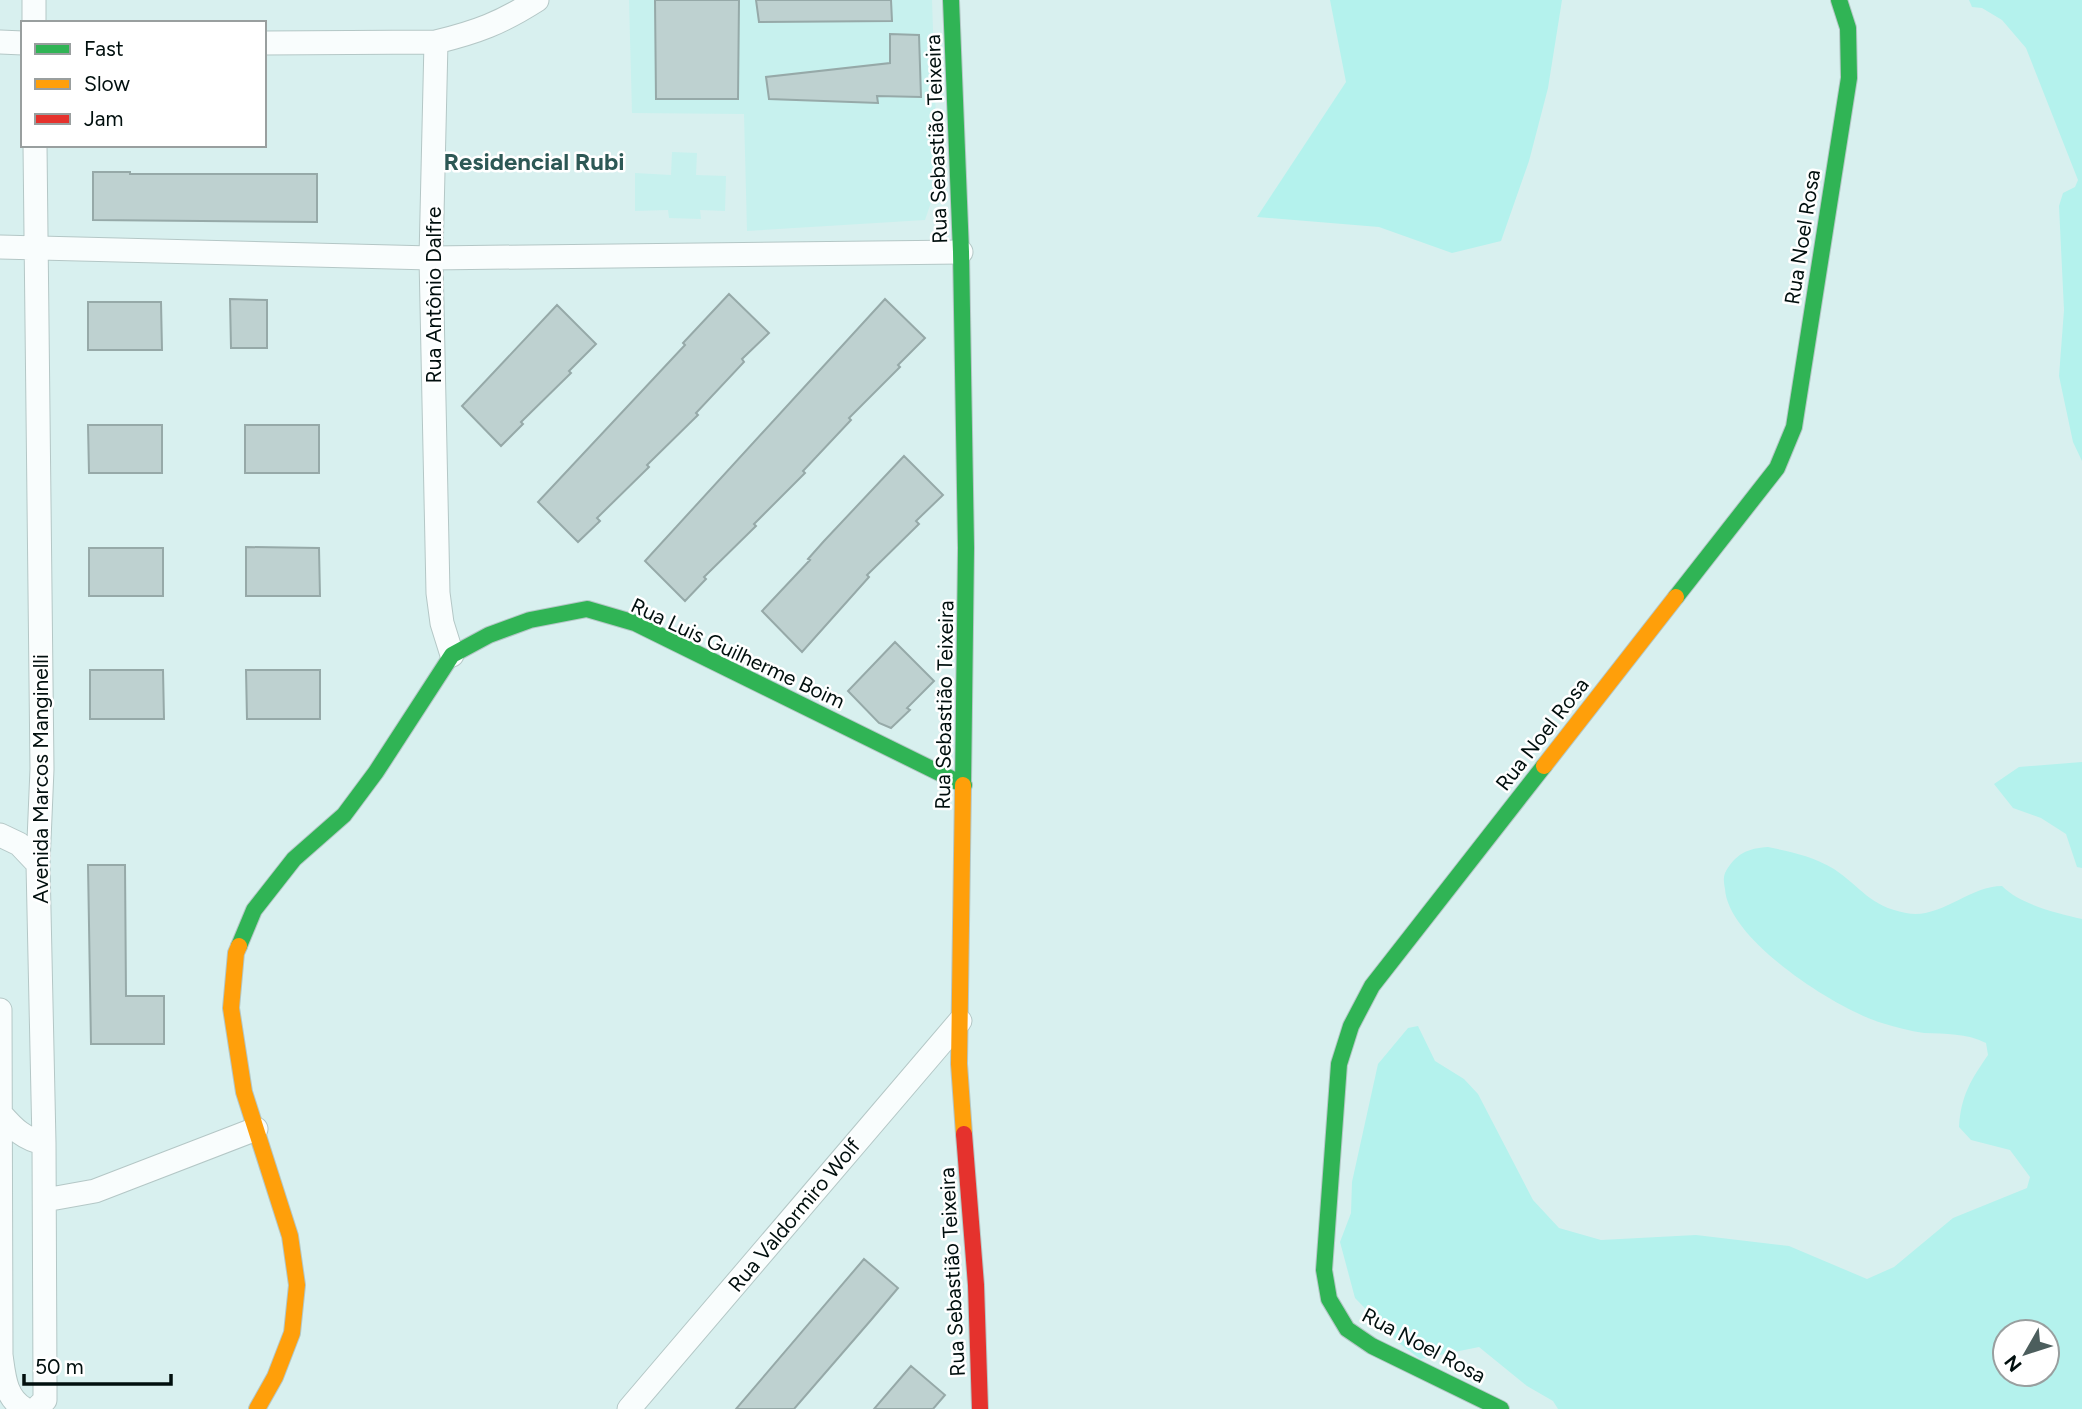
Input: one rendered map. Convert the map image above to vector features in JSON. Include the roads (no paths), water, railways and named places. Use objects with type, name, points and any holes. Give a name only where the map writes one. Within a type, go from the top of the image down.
[{"type":"street","points":[[34,0],[34,21]]},
{"type":"street","points":[[266,43],[436,42],[481,30],[516,14],[537,0]]},
{"type":"street","name":"Rua Sebastião Teixeira","points":[[951,0],[961,252],[967,548],[959,1064],[976,1286],[981,1409]]},
{"type":"street","name":"Rua Noel Rosa","points":[[1501,1409],[1372,1346],[1347,1329],[1329,1299],[1324,1270],[1339,1064],[1351,1026],[1372,985],[1777,468],[1794,427],[1849,78],[1847,14],[1839,0]]},
{"type":"street","points":[[0,42],[21,43]]},
{"type":"street","name":"Rua Antônio Dalfre","points":[[436,42],[431,258],[438,593],[442,623],[453,655]]},
{"type":"street","name":"Avenida Marcos Manginelli","points":[[35,147],[42,769],[37,864],[45,1200],[46,1387],[45,1400],[36,1409]]},
{"type":"street","points":[[0,247],[431,258],[961,252]]},
{"type":"street","name":"Rua Luis Guilherme Boim","points":[[257,1409],[275,1377],[292,1333],[297,1285],[290,1236],[244,1092],[231,1008],[236,953],[254,910],[295,859],[344,815],[453,655],[489,635],[530,620],[587,609],[635,623],[964,785]]},
{"type":"street","points":[[0,835],[19,844],[37,864]]},
{"type":"street","points":[[0,1010],[1,1355],[9,1394],[15,1403],[25,1409]]},
{"type":"street","name":"Rua Valdormiro Wolf","points":[[629,1409],[960,1021]]},
{"type":"street","points":[[1,1114],[20,1134],[32,1141],[44,1143]]},
{"type":"street","points":[[45,1200],[94,1191],[256,1129]]},
{"type":"district","name":"Residencial Rubi","points":[[534,161]]}]
